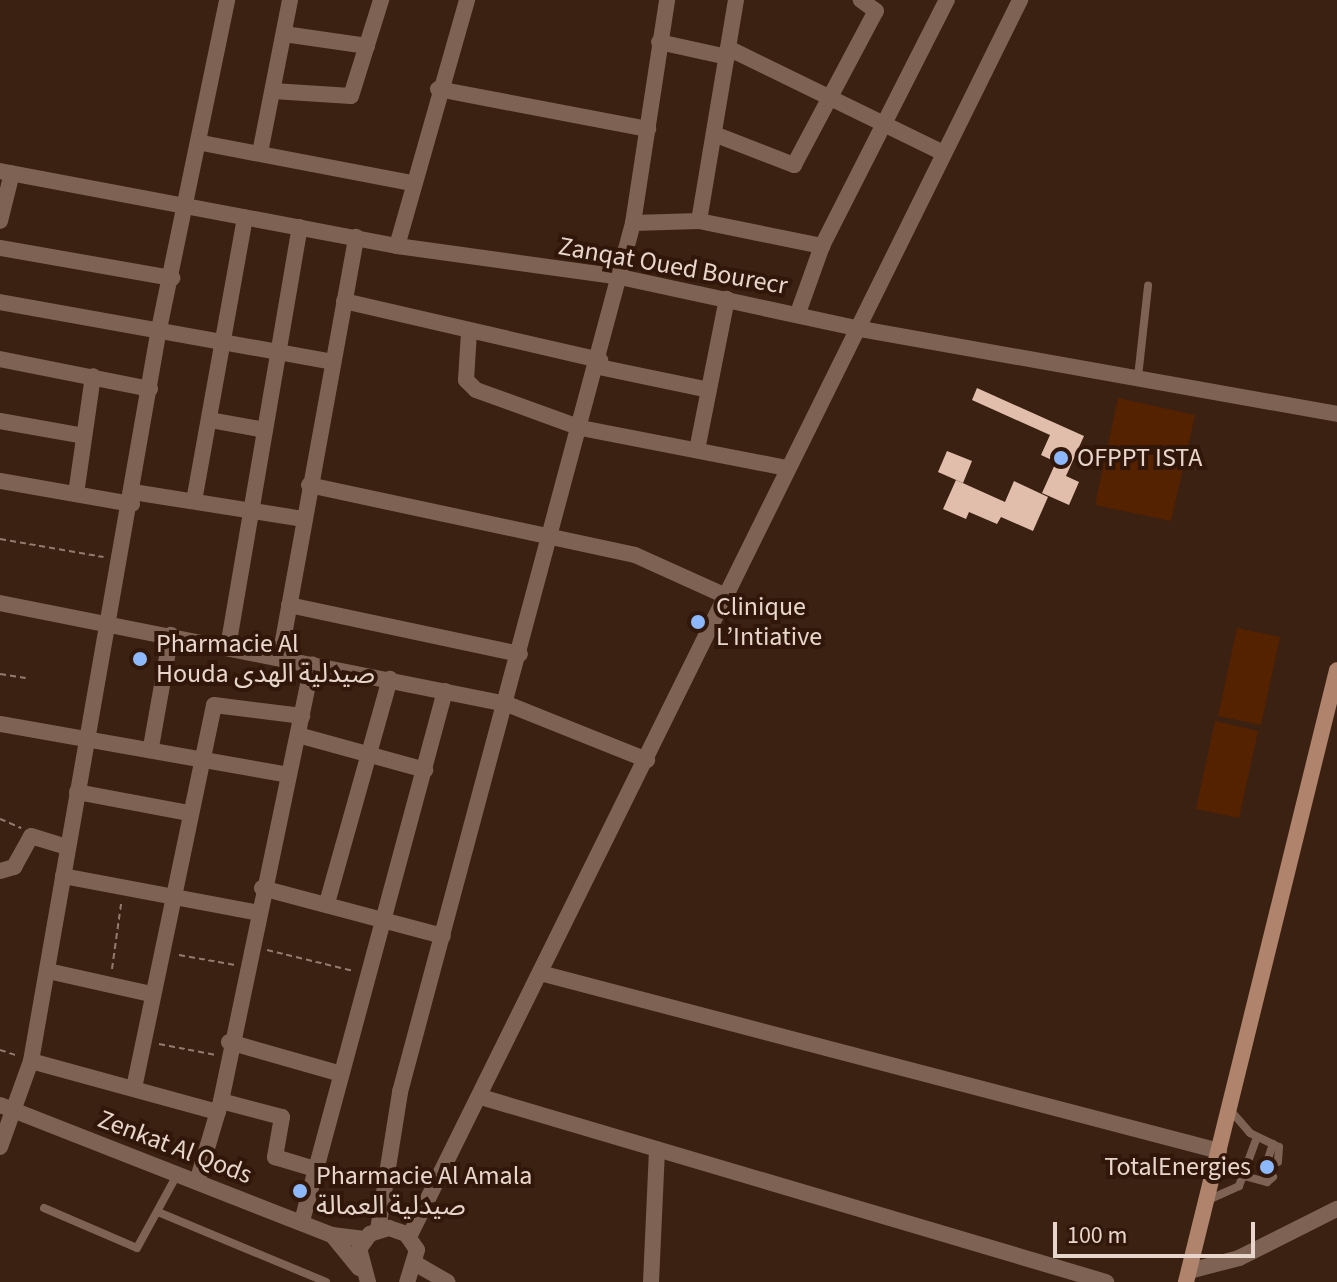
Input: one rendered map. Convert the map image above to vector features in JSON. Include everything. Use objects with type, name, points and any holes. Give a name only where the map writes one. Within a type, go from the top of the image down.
[{"type":"main road","points":[[1187,1276],[1231,1111],[1337,670]]},
{"type":"street","points":[[0,1147],[16,1112],[31,1061],[66,847],[132,498],[158,334],[190,207],[227,0]]},
{"type":"street","points":[[260,153],[290,0]]},
{"type":"street","points":[[273,91],[346,101],[381,0]]},
{"type":"street","points":[[397,246],[438,89],[467,0]]},
{"type":"street","points":[[362,1277],[400,1092],[507,704],[548,534],[600,363],[633,223],[667,0]]},
{"type":"street","points":[[699,221],[736,0]]},
{"type":"street","points":[[714,134],[790,166],[876,11],[861,0]]},
{"type":"street","points":[[798,313],[822,246],[947,0]]},
{"type":"street","points":[[404,1234],[481,1097],[544,974],[855,328],[1020,0]]},
{"type":"street","points":[[284,34],[367,46]]},
{"type":"street","points":[[659,42],[728,53],[943,153]]},
{"type":"street","points":[[438,89],[648,129]]},
{"type":"street","points":[[202,143],[412,183]]},
{"type":"street","points":[[0,221],[6,172]]},
{"type":"street","name":"Zanqat Oued Bourecr","points":[[6,172],[397,246],[620,277],[798,313],[855,328],[1337,414]]},
{"type":"street","points":[[194,501],[245,218]]},
{"type":"street","points":[[633,223],[699,221],[822,246]]},
{"type":"street","points":[[228,647],[300,227]]},
{"type":"street","points":[[280,657],[356,237]]},
{"type":"street","points":[[0,248],[172,278]]},
{"type":"street","points":[[698,445],[727,299]]},
{"type":"street","points":[[344,301],[709,390]]},
{"type":"street","points":[[0,302],[222,346],[333,362]]},
{"type":"street","points":[[469,332],[469,387],[581,428],[698,445],[787,468]]},
{"type":"street","points":[[0,359],[150,389]]},
{"type":"street","points":[[76,494],[93,376]]},
{"type":"street","points":[[210,420],[265,430]]},
{"type":"street","points":[[0,421],[84,436]]},
{"type":"street","points":[[0,481],[76,494],[194,501],[304,519]]},
{"type":"street","points":[[309,485],[635,555],[726,596]]},
{"type":"street","points":[[0,603],[109,622],[507,704],[647,760]]},
{"type":"street","points":[[289,605],[520,654]]},
{"type":"street","points":[[151,747],[171,635]]},
{"type":"street","points":[[197,1182],[220,1106],[245,967],[312,664]]},
{"type":"street","points":[[327,903],[390,679]]},
{"type":"street","points":[[302,1221],[445,691]]},
{"type":"street","points":[[134,1088],[188,813],[216,702],[302,716]]},
{"type":"street","points":[[0,724],[201,755],[289,775]]},
{"type":"street","points":[[298,735],[425,770]]},
{"type":"street","points":[[77,792],[188,813]]},
{"type":"street","points":[[0,871],[14,867],[31,836],[66,847]]},
{"type":"street","points":[[63,876],[259,913]]},
{"type":"street","points":[[262,888],[443,936]]},
{"type":"street","points":[[48,971],[151,994]]},
{"type":"street","points":[[544,974],[1219,1151]]},
{"type":"street","points":[[229,1050],[341,1074]]},
{"type":"street","points":[[31,1061],[134,1088],[282,1117],[275,1157],[315,1169]]},
{"type":"street","points":[[481,1097],[1106,1282]]},
{"type":"street","name":"Zenkat Al Qods","points":[[0,1105],[332,1235]]},
{"type":"street","points":[[651,1282],[657,1149]]},
{"type":"street","points":[[1187,1276],[1239,1258],[1337,1209]]},
{"type":"street","points":[[332,1235],[404,1234]]},
{"type":"street","points":[[404,1234],[418,1265],[448,1282]]},
{"type":"street","points":[[332,1235],[362,1277]]},
{"type":"street","points":[[408,1282],[418,1265]]},
{"type":"lane","points":[[1138,377],[1148,286]]},
{"type":"lane","points":[[1231,1111],[1257,1137],[1281,1149],[1278,1162]]},
{"type":"lane","points":[[1244,1176],[1257,1137]]},
{"type":"lane","points":[[1268,1159],[1273,1144]]},
{"type":"lane","points":[[44,1208],[134,1248],[158,1212],[177,1175]]},
{"type":"lane","points":[[1207,1200],[1244,1176],[1266,1177]]},
{"type":"lane","points":[[158,1212],[326,1282]]},
{"type":"path","points":[[0,539],[120,560]]},
{"type":"path","points":[[0,674],[26,678]]},
{"type":"path","points":[[0,819],[31,836]]},
{"type":"path","points":[[110,983],[123,887]]},
{"type":"path","points":[[251,946],[367,974]]},
{"type":"path","points":[[161,952],[245,967]]},
{"type":"path","points":[[143,1041],[229,1050]]},
{"type":"path","points":[[0,1050],[31,1061]]},
{"type":"shaded area","points":[[1118,398],[1195,415],[1171,521],[1095,505]]},
{"type":"shaded area","points":[[1237,628],[1280,637],[1261,725],[1218,716]]},
{"type":"shaded area","points":[[1215,721],[1258,731],[1239,818],[1196,809]]},
{"type":"building","points":[[977,388],[1084,436],[1066,476],[1079,482],[1069,505],[1042,493],[1056,462],[1041,455],[1050,435],[972,400]]},
{"type":"building","points":[[947,451],[972,461],[963,483],[938,472]]},
{"type":"building","points":[[956,480],[1005,502],[1014,481],[1048,497],[1033,531],[1001,517],[997,524],[969,512],[966,519],[943,509]]},
{"type":"place","name":"OFPPT ISTA","points":[[1061,458]]},
{"type":"place","name":"Clinique L’Intiative","points":[[698,622]]},
{"type":"place","name":"Pharmacie Al Houda صيدلية الهدى","points":[[140,659]]},
{"type":"place","name":"TotalEnergies","points":[[1267,1167]]},
{"type":"place","name":"Pharmacie Al Amala صيدلية العمالة","points":[[300,1191]]}]
